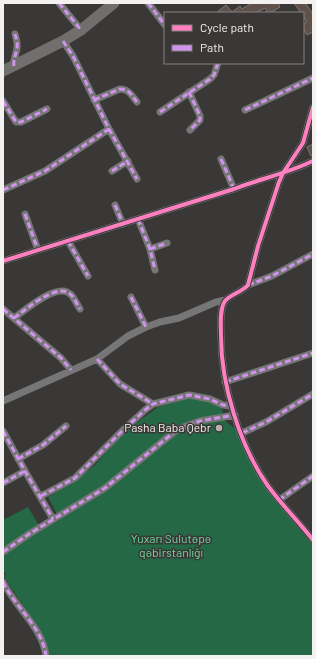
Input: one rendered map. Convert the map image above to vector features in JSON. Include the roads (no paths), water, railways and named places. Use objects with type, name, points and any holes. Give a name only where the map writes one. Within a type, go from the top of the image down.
[{"type":"street","points":[[59,3],[80,30]]},
{"type":"street","points":[[3,71],[63,41],[80,30],[114,3]]},
{"type":"street","points":[[148,3],[164,23]]},
{"type":"street","points":[[14,66],[14,56],[18,43],[15,34]]},
{"type":"street","points":[[63,41],[73,56],[109,130],[128,161],[137,180]]},
{"type":"street","points":[[160,112],[214,75],[218,64]]},
{"type":"street","points":[[245,110],[313,78]]},
{"type":"street","points":[[94,100],[120,89],[124,89],[128,91],[137,102]]},
{"type":"street","points":[[189,92],[200,116],[200,120],[190,130]]},
{"type":"street","points":[[3,101],[16,122],[20,122],[47,109]]},
{"type":"street","points":[[3,402],[98,359],[128,336],[146,327],[179,318],[216,302],[226,300],[245,289],[248,285],[260,238],[275,193],[283,173],[303,144],[313,107]]},
{"type":"street","points":[[3,190],[45,171],[109,130]]},
{"type":"street","points":[[221,159],[234,189]]},
{"type":"street","points":[[112,171],[128,161]]},
{"type":"street","points":[[3,261],[234,189],[263,178],[283,173],[313,161]]},
{"type":"street","points":[[115,205],[123,224]]},
{"type":"street","points":[[25,214],[38,250]]},
{"type":"street","points":[[138,219],[150,249],[155,270]]},
{"type":"street","points":[[68,241],[88,276]]},
{"type":"street","points":[[150,249],[167,243]]},
{"type":"street","points":[[248,285],[272,276],[313,254]]},
{"type":"street","points":[[14,318],[49,294],[58,291],[66,291],[71,294],[80,309]]},
{"type":"street","points":[[131,297],[146,327]]},
{"type":"street","points":[[226,300],[221,311],[222,358],[225,382],[234,415],[251,455],[264,479],[279,500],[313,540]]},
{"type":"street","points":[[3,309],[61,358],[71,370]]},
{"type":"street","points":[[225,382],[313,353]]},
{"type":"street","points":[[98,359],[120,384],[153,404]]},
{"type":"street","points":[[242,433],[266,422],[313,394]]},
{"type":"street","points":[[40,496],[75,478],[123,430],[153,404],[189,396],[210,398],[231,406]]},
{"type":"street","points":[[3,552],[105,488],[178,429],[200,421],[234,415]]},
{"type":"street","points":[[18,459],[43,445],[66,426]]},
{"type":"street","points":[[3,431],[54,519]]},
{"type":"street","points":[[3,482],[25,471]]},
{"type":"street","points":[[279,500],[313,476]]},
{"type":"street","points":[[3,582],[6,596],[32,624],[44,648],[46,656]]},
{"type":"place","name":"Pasha Baba Qebr","points":[[219,428]]},
{"type":"park label","name":"Yuxarı Sulutəpə qəbirstanlığı","points":[[171,546]]}]
